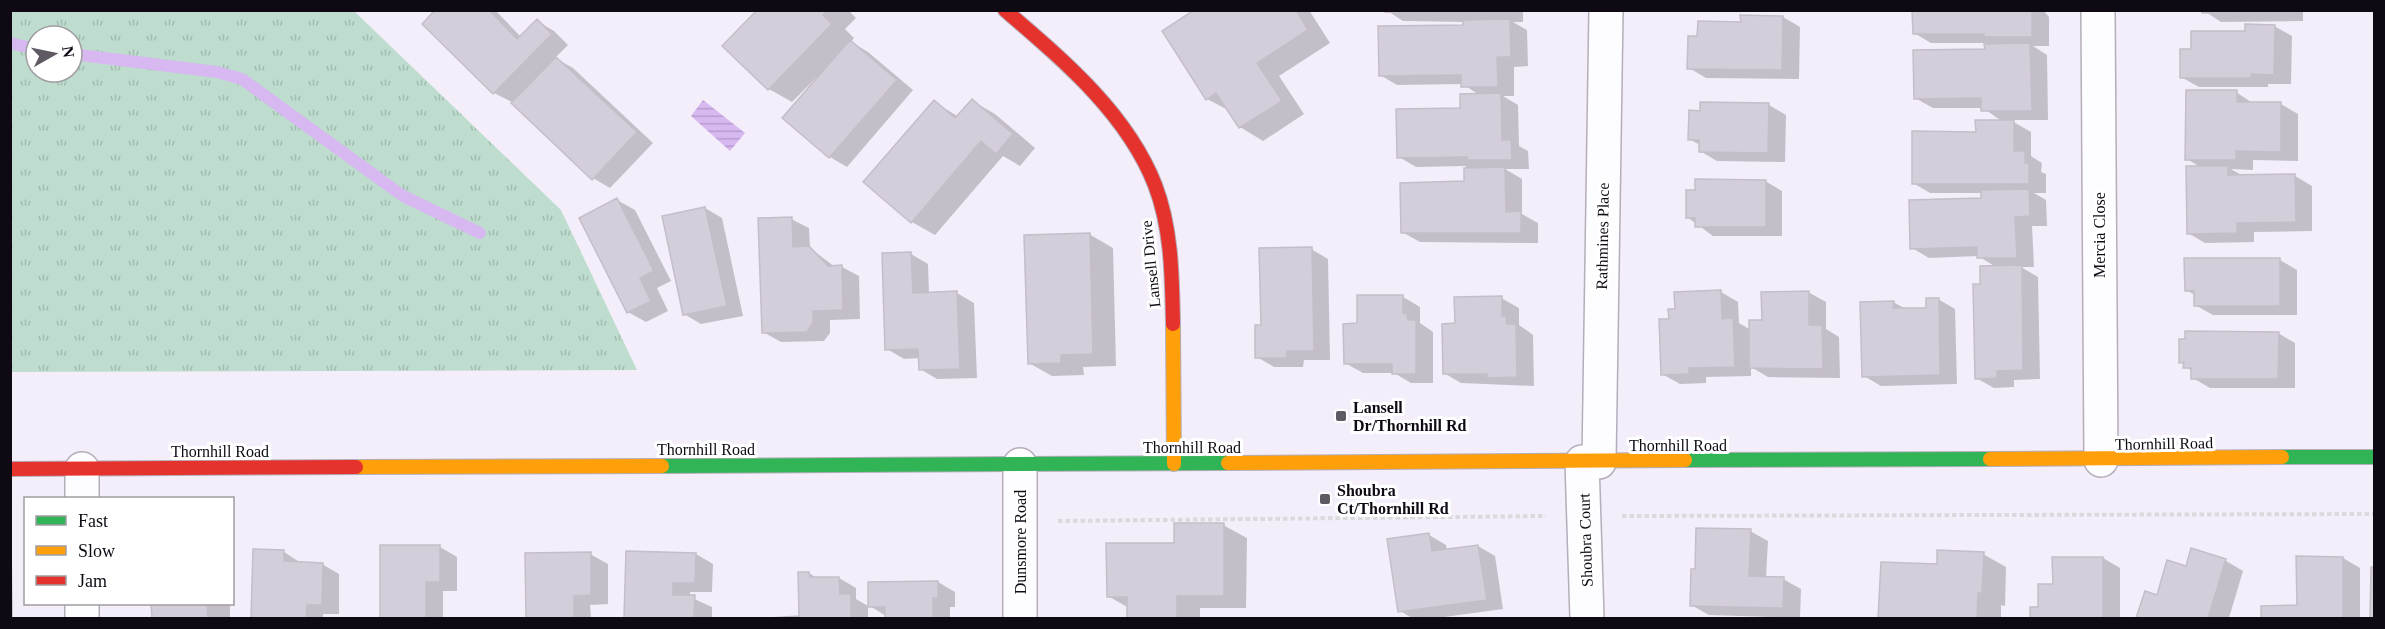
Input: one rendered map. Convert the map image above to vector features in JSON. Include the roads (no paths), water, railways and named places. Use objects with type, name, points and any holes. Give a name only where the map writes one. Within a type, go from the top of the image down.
[{"type":"street","name":"Lansell Drive","points":[[1005,10],[1047,46],[1111,113],[1146,166],[1164,217],[1172,279],[1174,464]]},
{"type":"street","name":"Rathmines Place","points":[[1591,462],[1606,10]]},
{"type":"street","name":"Mercia Close","points":[[2098,10],[2101,460]]},
{"type":"street","name":"Thornhill Road","points":[[10,469],[82,484],[1020,465],[2374,457]]},
{"type":"street","name":"Shoubra Court","points":[[1587,618],[1584,516],[1591,462]]},
{"type":"street","name":"Dunsmore Road","points":[[1020,465],[1020,618]]},
{"type":"waterway","points":[[10,43],[24,46]]},
{"type":"waterway","points":[[84,55],[217,72],[242,79],[403,196],[480,233]]},
{"type":"place","name":"Lansell Dr/Thornhill Rd","points":[[1341,416]]},
{"type":"place","name":"Shoubra Ct/Thornhill Rd","points":[[1325,499]]}]
